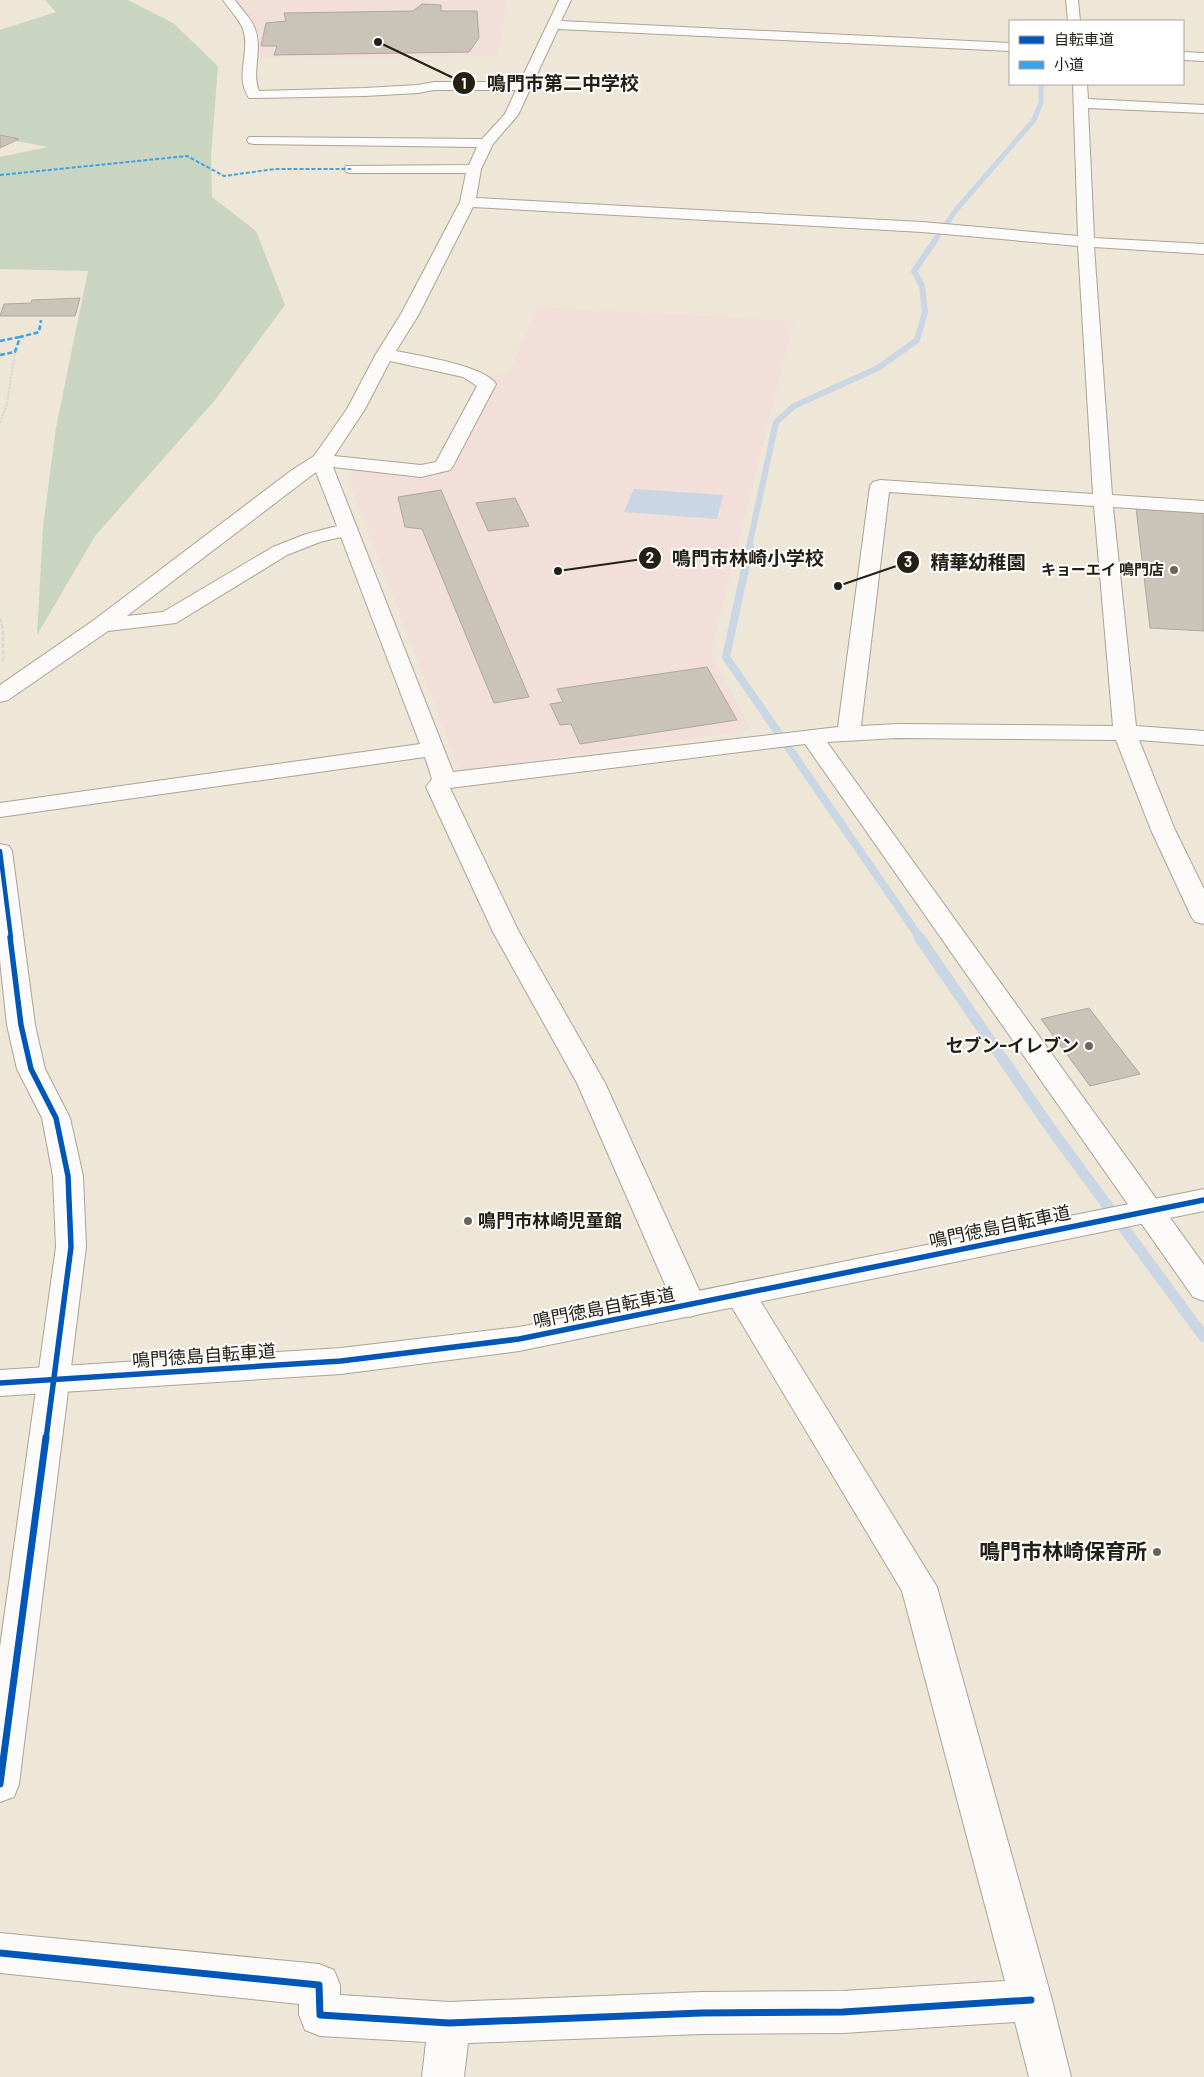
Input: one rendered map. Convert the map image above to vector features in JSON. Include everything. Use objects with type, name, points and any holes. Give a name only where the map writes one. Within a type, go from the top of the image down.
[{"type":"street","points":[[229,0],[249,29],[252,56],[248,81],[254,95],[365,92],[418,89],[434,86],[525,86]]},
{"type":"street","points":[[2,695],[102,625],[299,474],[321,460],[356,408],[385,354],[410,314],[468,202],[474,168],[486,143],[511,115],[565,0]]},
{"type":"street","points":[[1072,0],[1074,20]]},
{"type":"street","points":[[554,25],[1009,47]]},
{"type":"street","points":[[1184,56],[1204,57]]},
{"type":"street","points":[[1204,109],[1080,94],[1086,242],[1103,501],[1124,733],[1163,830],[1204,916]]},
{"type":"street","points":[[254,140],[486,143]]},
{"type":"street","points":[[351,169],[474,168]]},
{"type":"street","points":[[468,202],[922,227],[1086,242],[1204,249]]},
{"type":"street","points":[[321,460],[421,471],[443,466],[487,384],[469,373],[385,354]]},
{"type":"street","points":[[321,460],[434,749],[444,780]]},
{"type":"street","points":[[849,733],[880,486],[1204,507]]},
{"type":"street","points":[[102,625],[168,618],[280,551],[313,538],[348,529]]},
{"type":"street","points":[[690,1306],[591,1083],[506,932],[438,786],[444,780],[806,736],[849,733],[897,731],[1124,733],[1204,738]]},
{"type":"street","points":[[806,736],[1144,1213],[1204,1289]]},
{"type":"street","points":[[0,810],[434,749]]},
{"type":"street","points":[[0,850],[3,899],[21,1025],[31,1069],[56,1118],[68,1176],[72,1247],[0,1784]]},
{"type":"street","name":"鳴門徳島自転車道","points":[[0,1383],[351,1360],[519,1339],[690,1306],[740,1294],[1204,1200]]},
{"type":"street","points":[[740,1294],[919,1587],[1031,2000],[1050,2077]]},
{"type":"street","points":[[0,1954],[319,1985],[320,2014],[449,2023],[700,2013],[844,2012],[1031,2000]]},
{"type":"street","points":[[443,2077],[449,2023]]},
{"type":"path","points":[[0,423],[7,404],[16,352]]},
{"type":"path","points":[[0,618],[3,629],[2,695]]},
{"type":"shaded area","points":[[235,0],[507,0],[498,56],[258,58],[255,29]]},
{"type":"shaded area","points":[[537,307],[794,321],[711,653],[751,730],[460,771],[352,489],[349,468],[425,474],[453,468],[494,377],[510,372]]},
{"type":"shaded area","points":[[634,489],[723,495],[717,519],[624,512]]},
{"type":"green space","points":[[45,0],[128,0],[173,23],[218,66],[211,156],[212,197],[256,231],[285,305],[215,400],[95,536],[37,635],[43,527],[56,428],[88,271],[0,269],[0,157],[48,147],[0,138],[0,30],[56,12]]},
{"type":"building","points":[[422,4],[441,5],[441,11],[477,11],[479,38],[469,52],[274,55],[277,46],[261,46],[266,23],[286,21],[284,13],[413,11]]},
{"type":"building","points":[[0,135],[19,139],[0,148]]},
{"type":"building","points":[[80,298],[75,316],[0,316],[4,304],[31,303],[32,300]]},
{"type":"building","points":[[441,490],[529,697],[494,703],[422,529],[405,527],[398,497]]},
{"type":"building","points":[[515,498],[529,526],[488,531],[476,503]]},
{"type":"building","name":"キョーエイ 鳴門店","points":[[1136,508],[1204,513],[1204,631],[1150,628]]},
{"type":"building","points":[[707,667],[737,720],[580,744],[571,724],[560,725],[550,704],[563,702],[557,689]]},
{"type":"building","points":[[1089,1008],[1140,1074],[1090,1086],[1041,1019]]},
{"type":"waterway","points":[[935,240],[956,210],[1034,120],[1041,102],[1041,85]]},
{"type":"waterway","points":[[749,547],[776,422],[794,406],[878,368],[917,340],[925,312],[922,286],[914,271],[936,239]]},
{"type":"waterway","points":[[750,546],[726,657],[920,938]]},
{"type":"waterway","points":[[919,937],[1051,1129],[1204,1337]]},
{"type":"marked path","points":[[0,175],[187,156],[224,176],[275,169],[351,169]]},
{"type":"marked path","points":[[0,355],[15,352],[20,337],[39,332],[41,320]]},
{"type":"marked path","points":[[0,341],[20,337]]},
{"type":"cycle path","points":[[0,851],[21,1025],[31,1069],[56,1118],[68,1176],[71,1247],[0,1784]]},
{"type":"cycle path","points":[[0,1383],[341,1361],[519,1339],[1204,1200]]},
{"type":"cycle path","points":[[0,1953],[319,1985],[320,2015],[449,2023],[701,2013],[843,2012],[1031,2000]]},
{"type":"place","name":"鳴門市第二中学校","points":[[378,42]]},
{"type":"place","name":"キョーエイ 鳴門店","points":[[1174,570]]},
{"type":"place","name":"鳴門市林崎小学校","points":[[558,571]]},
{"type":"place","name":"精華幼稚園","points":[[838,586]]},
{"type":"place","name":"セブン-イレブン","points":[[1089,1046]]},
{"type":"place","name":"鳴門市林崎児童館","points":[[468,1221]]},
{"type":"place","name":"鳴門市林崎保育所","points":[[1157,1552]]}]
